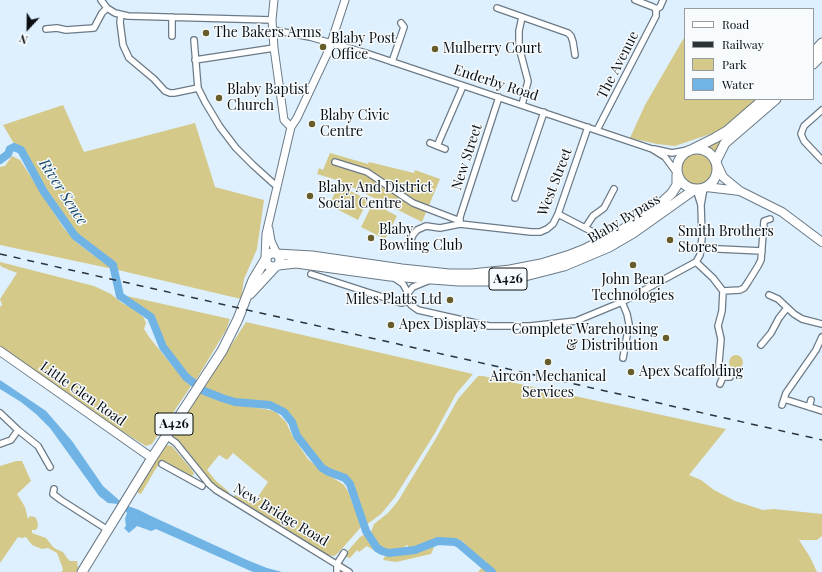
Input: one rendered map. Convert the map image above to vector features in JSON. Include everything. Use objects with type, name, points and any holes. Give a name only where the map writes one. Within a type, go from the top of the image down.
[{"type":"main road","points":[[814,51],[822,43]]},
{"type":"main road","points":[[814,63],[822,55]]},
{"type":"main road","points":[[740,191],[689,188],[682,184],[677,173],[678,160],[682,154],[727,131],[763,100]]},
{"type":"main road","points":[[700,188],[711,184],[715,178],[717,171],[716,163],[721,148],[725,143],[775,100]]},
{"type":"main road","points":[[691,150],[705,150],[711,155],[723,177],[740,191],[782,212],[822,242]]},
{"type":"main road","name":"Blaby Bypass","points":[[277,254],[312,256],[449,274],[491,272],[520,268],[558,259],[583,250],[628,227],[658,206],[672,193],[677,185],[677,173]]},
{"type":"main road","name":"Blaby Bypass","points":[[277,266],[296,263],[431,280],[475,281],[525,276],[564,266],[594,254],[633,233],[700,188]]},
{"type":"main road","points":[[270,253],[277,254],[280,258],[277,266],[268,266],[265,259],[270,253]]},
{"type":"main road","name":"A426","points":[[82,572],[152,458],[222,351],[238,319],[255,276],[265,259]]},
{"type":"main road","name":"A426","points":[[246,300],[277,266]]},
{"type":"main road","name":"Little Glen Road","points":[[0,351],[152,458]]},
{"type":"street","points":[[101,0],[107,8],[121,15],[272,20]]},
{"type":"street","points":[[274,0],[272,20],[274,48],[284,120],[290,127]]},
{"type":"street","points":[[265,259],[265,239],[290,127],[297,118],[331,43],[345,0]]},
{"type":"street","points":[[635,0],[656,9],[661,5],[663,0]]},
{"type":"street","points":[[46,29],[57,28],[66,30],[94,28],[102,13],[107,8]]},
{"type":"street","points":[[497,8],[568,33],[573,42],[575,56]]},
{"type":"street","name":"The Avenue","points":[[597,130],[656,16],[656,9]]},
{"type":"street","points":[[121,15],[120,22],[123,45],[129,58],[154,79],[165,91],[174,94],[198,88]]},
{"type":"street","points":[[172,17],[172,36]]},
{"type":"street","points":[[522,17],[519,31],[519,47],[528,81],[522,105]]},
{"type":"street","points":[[392,62],[404,27],[401,23]]},
{"type":"street","name":"Enderby Road","points":[[273,30],[293,33],[331,43],[392,62],[652,149],[672,153],[691,150]]},
{"type":"street","points":[[194,40],[198,88],[220,127],[236,148],[253,166],[277,185]]},
{"type":"street","points":[[195,60],[274,48]]},
{"type":"street","points":[[437,146],[463,86]]},
{"type":"street","name":"New Street","points":[[460,222],[460,217],[499,98]]},
{"type":"street","points":[[822,110],[804,126],[801,134],[804,141],[822,160]]},
{"type":"street","points":[[515,198],[544,112]]},
{"type":"street","name":"West Street","points":[[460,222],[535,232],[547,229],[553,224],[558,214],[588,127]]},
{"type":"street","points":[[430,143],[445,149]]},
{"type":"street","name":"Enderby Road","points":[[652,149],[665,157],[677,173]]},
{"type":"street","points":[[335,162],[367,172],[413,203],[460,222]]},
{"type":"street","points":[[390,276],[403,284],[408,293],[411,305],[418,310],[489,326],[530,326],[570,322],[588,317],[622,302],[696,262],[700,255],[702,238],[700,188]]},
{"type":"street","points":[[585,228],[593,216],[604,208],[611,191]]},
{"type":"street","points":[[558,214],[591,232]]},
{"type":"street","points":[[723,291],[740,290],[744,288],[758,266],[762,251],[764,220]]},
{"type":"street","points":[[411,240],[417,230],[426,226],[440,228],[460,222]]},
{"type":"street","points":[[269,223],[270,237],[277,254]]},
{"type":"street","points":[[719,249],[762,251]]},
{"type":"street","points":[[696,262],[713,278],[723,291],[722,311],[718,326],[721,339],[719,368],[723,377],[720,384]]},
{"type":"street","points":[[311,274],[401,303],[409,301]]},
{"type":"street","points":[[336,281],[338,274]]},
{"type":"street","points":[[408,293],[413,287],[431,280]]},
{"type":"street","points":[[769,294],[778,299],[794,314],[822,324]]},
{"type":"street","points":[[622,302],[629,324],[623,358]]},
{"type":"street","points":[[761,345],[771,333],[778,318],[787,308]]},
{"type":"street","points":[[760,334],[766,339]]},
{"type":"street","points":[[822,337],[816,350],[786,393],[783,402],[809,406],[822,411]]},
{"type":"street","points":[[816,350],[822,354]]},
{"type":"street","points":[[723,377],[730,377]]},
{"type":"street","points":[[809,406],[811,400]]},
{"type":"street","points":[[0,413],[38,446],[50,467]]},
{"type":"street","points":[[0,444],[11,440],[18,430]]},
{"type":"street","name":"New Bridge Road","points":[[166,436],[176,443],[202,476],[213,487],[349,572]]},
{"type":"street","points":[[162,464],[170,466],[202,486]]},
{"type":"street","points":[[194,481],[202,476]]},
{"type":"street","points":[[54,489],[54,494],[61,500],[108,530]]},
{"type":"street","points":[[337,572],[336,564],[344,554]]},
{"type":"green space","points":[[684,38],[684,100],[756,100],[719,131],[675,146],[630,138],[645,105]]},
{"type":"green space","points":[[766,100],[770,100],[715,155],[704,148]]},
{"type":"green space","points":[[63,105],[84,152],[195,123],[215,187],[264,200],[257,249],[244,279],[241,299],[118,270],[108,260],[81,240],[32,174],[3,125]]},
{"type":"green space","points":[[700,152],[709,157],[713,162],[713,176],[709,181],[704,185],[694,186],[690,185],[681,176],[680,166],[681,162],[690,153]]},
{"type":"green space","points":[[330,153],[368,164],[369,162],[414,173],[415,170],[440,179],[422,222],[340,181],[317,174],[319,168],[323,170]]},
{"type":"green space","points":[[12,156],[20,160],[63,227],[76,242],[93,255],[106,262],[113,269],[0,245],[0,167],[5,166]]},
{"type":"green space","points":[[339,185],[368,200],[358,220],[329,205]]},
{"type":"green space","points":[[373,203],[397,216],[385,239],[361,227]]},
{"type":"green space","points":[[0,262],[94,286],[111,294],[122,303],[136,310],[144,318],[146,323],[144,329],[149,337],[191,386],[152,444],[146,446],[109,423],[0,347],[0,307],[2,305],[0,299],[17,273],[2,267]]},
{"type":"green space","points":[[127,296],[230,319],[226,330],[196,380],[194,381],[190,378],[186,371],[160,341],[150,315],[130,301]]},
{"type":"green space","points":[[246,322],[473,374],[456,394],[435,433],[395,497],[381,514],[366,525],[361,507],[351,482],[340,473],[322,466],[299,437],[290,418],[283,410],[271,403],[234,401],[204,390],[204,385]]},
{"type":"green space","points":[[736,355],[741,357],[743,362],[741,367],[736,369],[731,367],[729,362],[731,357]]},
{"type":"green space","points":[[478,376],[726,429],[689,475],[701,480],[714,490],[735,501],[763,510],[774,509],[822,514],[822,536],[817,540],[799,540],[810,557],[817,572],[478,572],[487,562],[480,560],[462,541],[453,538],[436,539],[425,545],[414,548],[409,548],[407,545],[396,551],[387,550],[381,547],[371,532],[374,524],[388,513],[398,501],[458,399]]},
{"type":"green space","points":[[200,392],[228,403],[276,412],[286,422],[293,437],[308,459],[318,468],[344,485],[349,493],[362,526],[338,553],[334,556],[327,555],[234,499],[232,497],[235,495],[253,504],[268,482],[233,453],[227,460],[219,455],[207,470],[216,481],[229,492],[228,494],[211,482],[189,453],[173,436]]},
{"type":"green space","points":[[166,445],[172,446],[194,474],[192,476],[188,476],[167,462],[160,463],[141,494],[138,493],[138,490]]},
{"type":"green space","points":[[16,461],[22,461],[31,481],[17,494],[25,507],[28,519],[30,516],[35,517],[37,520],[38,526],[36,530],[32,530],[32,533],[46,538],[54,548],[63,552],[70,561],[77,561],[78,568],[76,572],[61,572],[63,570],[57,553],[48,548],[42,549],[32,545],[26,537],[18,537],[0,563],[0,466]]},
{"type":"green space","points":[[365,534],[371,544],[380,552],[381,555],[367,546],[359,552],[357,550],[350,558],[346,557],[346,553],[360,537]]},
{"type":"green space","points":[[432,546],[434,547],[431,554],[396,562],[383,560],[385,556],[419,551]]},
{"type":"water","points":[[0,380],[46,411],[72,441],[103,486],[120,501],[247,560],[282,572],[253,572],[156,529],[151,531],[137,526],[129,533],[124,528],[126,526],[125,519],[127,513],[125,510],[118,504],[108,503],[99,496],[50,428],[21,402],[0,389]]},
{"type":"waterway","name":"River Sence","points":[[0,160],[8,154],[10,149],[14,147],[21,150],[44,192],[75,236],[113,265],[120,296],[151,317],[163,347],[186,377],[204,391],[222,398],[235,402],[270,405],[284,412],[292,422],[297,436],[322,468],[345,478],[350,484],[366,531],[377,548],[389,553],[415,550],[438,541],[455,542],[492,572]]},
{"type":"railway","points":[[0,254],[822,440]]},
{"type":"place","name":"The Bakers Arms","points":[[206,33]]},
{"type":"place","name":"Blaby Post Office","points":[[323,47]]},
{"type":"place","name":"Mulberry Court","points":[[435,49]]},
{"type":"place","name":"Blaby Baptist Church","points":[[219,98]]},
{"type":"place","name":"Blaby Civic Centre","points":[[312,124]]},
{"type":"place","name":"Blaby And District Social Centre","points":[[310,196]]},
{"type":"place","name":"Blaby Bowling Club","points":[[371,238]]},
{"type":"place","name":"Smith Brothers Stores","points":[[670,240]]},
{"type":"place","name":"John Bean Technologies","points":[[633,265]]},
{"type":"place","name":"Miles Platts Ltd","points":[[450,300]]},
{"type":"place","name":"Apex Displays","points":[[391,325]]},
{"type":"place","name":"Complete Warehousing & Distribution","points":[[666,338]]},
{"type":"place","name":"Aircon Mechanical Services","points":[[548,362]]},
{"type":"place","name":"Apex Scaffolding","points":[[631,372]]}]
